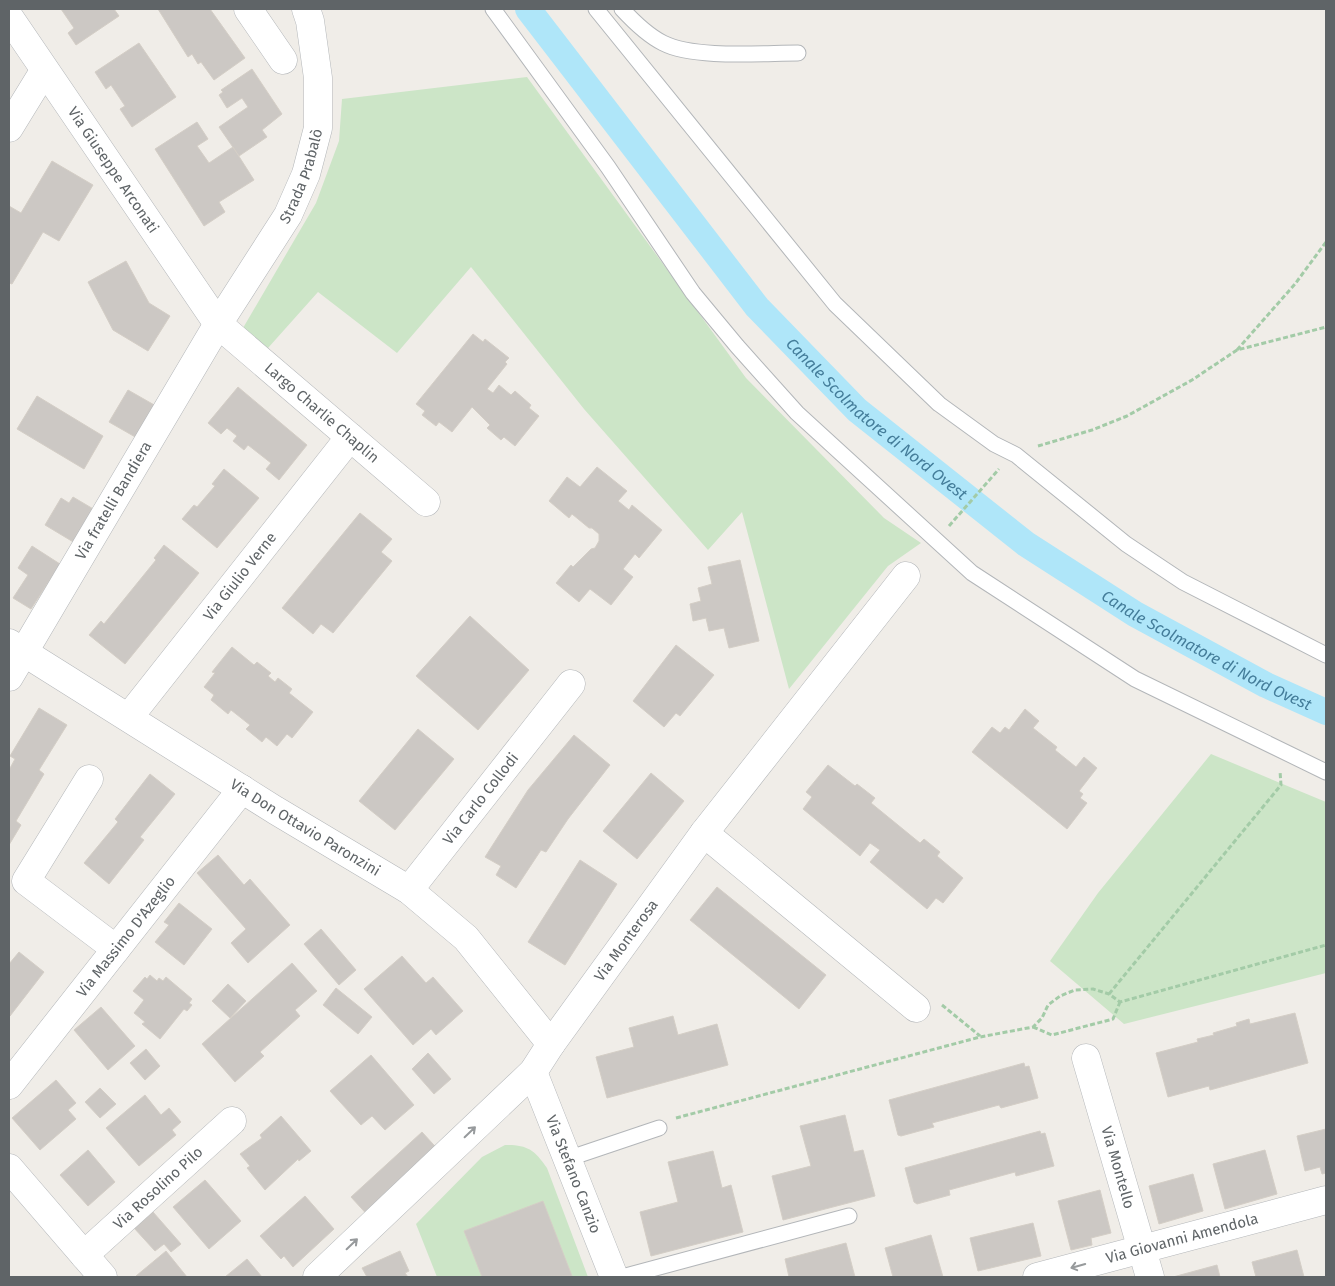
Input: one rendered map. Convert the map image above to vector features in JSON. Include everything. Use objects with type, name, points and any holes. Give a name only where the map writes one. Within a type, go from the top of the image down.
[{"type":"street","points":[[248,9],[283,60]]},
{"type":"street","name":"Strada Prabalò","points":[[218,324],[288,215],[306,174],[318,128],[318,78],[306,9]]},
{"type":"street","name":"Via Giuseppe Arconati","points":[[9,17],[218,324]]},
{"type":"street","points":[[9,128],[44,71]]},
{"type":"street","name":"Largo Charlie Chaplin","points":[[218,324],[426,502]]},
{"type":"street","name":"Via fratelli Bandiera","points":[[9,678],[17,648],[218,324]]},
{"type":"street","name":"Via Giulio Verne","points":[[129,717],[350,437]]},
{"type":"street","name":"Via Monterosa","points":[[317,1277],[533,1072],[551,1044],[704,833],[906,576]]},
{"type":"street","name":"Via Don Ottavio Paronzini","points":[[17,648],[242,789],[409,890],[466,938],[551,1044]]},
{"type":"street","name":"Via Carlo Collodi","points":[[409,890],[571,684]]},
{"type":"street","points":[[89,779],[26,881],[116,949]]},
{"type":"street","name":"Via Massimo D'Azeglio","points":[[9,1085],[242,789]]},
{"type":"street","points":[[704,833],[916,1008]]},
{"type":"street","name":"Via Montello","points":[[1086,1058],[1150,1277]]},
{"type":"street","name":"Via Stefano Canzio","points":[[533,1072],[614,1277]]},
{"type":"street","name":"Via Rosolino Pilo","points":[[84,1255],[232,1121]]},
{"type":"street","points":[[9,1168],[103,1277]]},
{"type":"street","name":"Via Giovanni Amendola","points":[[1037,1277],[1326,1200]]},
{"type":"lane","points":[[492,9],[608,167],[715,321],[797,413],[936,541],[972,573],[1135,679],[1326,772]]},
{"type":"lane","points":[[596,9],[835,304],[938,404],[994,444],[1016,455],[1126,544],[1183,582],[1326,655]]},
{"type":"lane","points":[[622,9],[633,21],[665,44],[711,52],[798,53]]},
{"type":"lane","points":[[567,1159],[659,1128]]},
{"type":"lane","points":[[622,1277],[849,1216]]},
{"type":"path","points":[[936,541],[999,468],[1016,455],[1127,416],[1192,380],[1237,350],[1295,284],[1326,242]]},
{"type":"path","points":[[1237,350],[1326,327]]},
{"type":"path","points":[[1109,994],[1281,785],[1279,774],[1293,756]]},
{"type":"path","points":[[1120,1002],[1326,946]]},
{"type":"path","points":[[1033,1027],[1048,1005],[1060,996],[1075,990],[1093,989],[1109,994],[1120,1002]]},
{"type":"path","points":[[916,1008],[931,996],[980,1037]]},
{"type":"path","points":[[659,1128],[666,1120],[980,1037],[1033,1027],[1052,1035],[1113,1019],[1120,1002]]},
{"type":"green space","points":[[527,77],[746,378],[884,518],[921,543],[888,566],[789,689],[742,512],[708,550],[584,409],[471,267],[397,353],[318,292],[268,348],[243,328],[316,203],[339,141],[342,99]]},
{"type":"green space","points":[[1211,754],[1326,802],[1326,973],[1124,1024],[1050,961],[1098,893]]},
{"type":"green space","points":[[505,1145],[529,1149],[538,1156],[547,1168],[588,1277],[437,1277],[416,1224],[482,1157]]},
{"type":"building","points":[[61,9],[114,9],[119,16],[76,45],[68,33],[74,28]]},
{"type":"building","points":[[158,9],[210,9],[245,58],[214,80],[201,62],[198,64],[192,54],[188,57]]},
{"type":"building","points":[[139,43],[176,97],[132,127],[120,109],[125,106],[111,85],[106,89],[95,72]]},
{"type":"building","points":[[252,69],[282,114],[262,130],[267,137],[239,156],[219,127],[248,107],[242,98],[227,108],[219,95],[223,92],[221,90]]},
{"type":"building","points":[[197,122],[208,139],[197,146],[209,163],[233,147],[254,180],[219,202],[225,212],[204,226],[155,149]]},
{"type":"building","points":[[52,161],[93,185],[59,241],[43,232],[12,284],[9,283],[9,206],[21,213]]},
{"type":"building","points":[[126,261],[149,303],[170,316],[148,351],[113,330],[88,282]]},
{"type":"building","points":[[473,334],[483,342],[485,339],[509,358],[505,362],[507,364],[487,389],[493,393],[499,385],[511,395],[515,391],[531,405],[529,408],[539,416],[515,446],[504,437],[501,440],[487,428],[490,425],[472,407],[452,432],[439,422],[436,426],[422,415],[425,411],[416,404]]},
{"type":"building","points":[[238,387],[307,445],[279,480],[266,469],[271,463],[248,445],[244,450],[233,441],[237,436],[227,428],[221,434],[208,423]]},
{"type":"building","points":[[128,390],[156,406],[137,438],[109,422]]},
{"type":"building","points":[[37,396],[103,436],[84,469],[17,429]]},
{"type":"building","points":[[597,467],[627,491],[618,501],[629,510],[632,505],[662,530],[639,558],[635,554],[623,569],[633,577],[611,605],[590,589],[579,602],[556,583],[571,565],[573,567],[591,549],[595,548],[599,541],[599,534],[572,514],[569,518],[549,501],[567,477],[580,487]]},
{"type":"building","points":[[224,469],[259,498],[217,548],[182,519],[194,505],[197,507],[215,486],[212,484]]},
{"type":"building","points":[[73,497],[95,510],[75,543],[45,525],[61,498],[69,503]]},
{"type":"building","points":[[360,513],[392,539],[381,552],[392,561],[333,633],[321,624],[313,634],[282,608]]},
{"type":"building","points":[[164,545],[199,573],[125,664],[89,635],[101,621],[104,624],[156,560],[154,558]]},
{"type":"building","points":[[32,546],[60,564],[31,609],[13,598],[28,575],[18,568]]},
{"type":"building","points":[[740,560],[759,641],[729,648],[724,628],[709,631],[706,618],[693,621],[690,604],[701,601],[698,588],[712,584],[708,567]]},
{"type":"building","points":[[470,616],[529,670],[478,730],[416,676]]},
{"type":"building","points":[[676,645],[714,675],[680,716],[676,713],[664,727],[633,701]]},
{"type":"building","points":[[232,647],[254,665],[257,662],[271,673],[268,676],[275,682],[278,678],[292,689],[289,693],[313,712],[292,738],[287,734],[277,746],[266,737],[262,742],[246,729],[250,725],[231,710],[228,714],[211,700],[214,695],[204,687],[215,673],[212,672]]},
{"type":"building","points":[[39,708],[67,725],[39,770],[44,774],[16,821],[21,825],[9,845],[9,770],[15,759],[10,756]]},
{"type":"building","points":[[1025,709],[1039,721],[1033,728],[1057,747],[1055,750],[1076,767],[1084,757],[1097,768],[1079,791],[1083,794],[1080,798],[1087,803],[1067,829],[972,752],[992,727],[1000,733],[1005,727],[1009,730]]},
{"type":"building","points":[[418,729],[454,759],[395,830],[359,801]]},
{"type":"building","points":[[574,735],[610,765],[568,819],[546,852],[541,850],[516,888],[496,875],[501,866],[485,857],[528,790]]},
{"type":"building","points":[[828,765],[855,786],[857,784],[875,798],[871,803],[920,843],[924,839],[940,852],[937,856],[963,878],[943,903],[936,898],[927,909],[870,862],[880,850],[870,843],[860,856],[803,809],[812,797],[806,792]]},
{"type":"building","points":[[651,773],[684,801],[637,859],[603,831]]},
{"type":"building","points":[[150,774],[175,794],[140,837],[144,840],[109,884],[84,863],[118,822],[115,819]]},
{"type":"building","points":[[218,855],[244,885],[250,879],[290,925],[248,963],[231,943],[246,929],[197,873]]},
{"type":"building","points":[[580,860],[617,884],[565,965],[528,942]]},
{"type":"building","points":[[717,887],[826,975],[799,1009],[690,920]]},
{"type":"building","points":[[179,903],[212,929],[184,965],[155,942],[169,925],[164,922]]},
{"type":"building","points":[[321,929],[356,970],[339,985],[304,944]]},
{"type":"building","points":[[19,952],[44,972],[10,1016],[9,964]]},
{"type":"building","points":[[402,956],[426,983],[433,977],[463,1011],[436,1035],[431,1029],[413,1045],[364,989]]},
{"type":"building","points":[[292,963],[317,991],[295,1010],[300,1016],[260,1052],[264,1056],[235,1082],[202,1044]]},
{"type":"building","points":[[150,975],[157,981],[159,978],[163,981],[166,977],[192,999],[189,1003],[192,1005],[187,1011],[184,1009],[160,1039],[142,1024],[145,1022],[134,1013],[144,1000],[133,991],[145,977],[147,979]]},
{"type":"building","points":[[228,984],[246,1001],[230,1018],[212,1001]]},
{"type":"building","points":[[336,988],[372,1017],[358,1034],[323,1005]]},
{"type":"building","points":[[101,1007],[135,1046],[108,1070],[74,1030]]},
{"type":"building","points":[[1295,1013],[1308,1063],[1210,1090],[1209,1086],[1168,1097],[1156,1053],[1198,1042],[1197,1039],[1214,1035],[1213,1033],[1237,1026],[1236,1023],[1249,1019],[1250,1024]]},
{"type":"building","points":[[673,1016],[678,1035],[717,1024],[728,1065],[607,1098],[596,1057],[634,1047],[629,1028]]},
{"type":"building","points":[[146,1049],[160,1066],[145,1080],[130,1063]]},
{"type":"building","points":[[428,1053],[451,1079],[434,1094],[412,1069]]},
{"type":"building","points":[[371,1055],[414,1105],[385,1130],[372,1116],[361,1125],[330,1091]]},
{"type":"building","points":[[1024,1063],[1025,1067],[1029,1066],[1038,1098],[1001,1108],[999,1105],[932,1123],[934,1127],[901,1136],[898,1135],[889,1100]]},
{"type":"building","points":[[56,1080],[76,1103],[68,1110],[76,1119],[40,1150],[12,1118]]},
{"type":"building","points":[[100,1088],[116,1104],[100,1118],[85,1102]]},
{"type":"building","points":[[145,1095],[161,1115],[169,1108],[181,1122],[172,1130],[176,1135],[139,1166],[106,1128]]},
{"type":"building","points":[[845,1115],[854,1152],[863,1150],[875,1196],[783,1220],[772,1176],[811,1166],[800,1126]]},
{"type":"building","points":[[281,1116],[311,1151],[299,1161],[298,1159],[265,1190],[247,1168],[250,1166],[240,1154],[262,1138],[260,1135]]},
{"type":"building","points":[[1326,1129],[1326,1173],[1322,1174],[1320,1167],[1305,1171],[1297,1136]]},
{"type":"building","points":[[1040,1131],[1041,1134],[1045,1133],[1054,1166],[1016,1176],[1015,1172],[949,1190],[950,1195],[917,1204],[914,1202],[905,1168]]},
{"type":"building","points":[[422,1132],[443,1155],[372,1220],[351,1197]]},
{"type":"building","points":[[88,1150],[115,1182],[88,1206],[60,1175]]},
{"type":"building","points":[[1265,1150],[1277,1194],[1225,1209],[1213,1164]]},
{"type":"building","points":[[713,1151],[722,1188],[731,1185],[743,1232],[651,1256],[640,1212],[678,1202],[668,1162]]},
{"type":"building","points":[[1193,1174],[1203,1211],[1159,1224],[1149,1186]]},
{"type":"building","points":[[205,1180],[241,1221],[209,1249],[173,1207]]},
{"type":"building","points":[[1100,1190],[1111,1233],[1091,1238],[1092,1245],[1071,1250],[1058,1201]]},
{"type":"building","points":[[305,1196],[334,1229],[293,1267],[284,1256],[281,1259],[260,1236]]},
{"type":"building","points":[[543,1201],[572,1276],[482,1277],[464,1231]]},
{"type":"building","points":[[153,1212],[181,1244],[171,1252],[164,1244],[155,1251],[134,1228]]},
{"type":"building","points":[[1033,1223],[1041,1256],[978,1271],[970,1238]]},
{"type":"building","points":[[931,1235],[943,1277],[893,1277],[885,1248]]},
{"type":"building","points":[[846,1243],[855,1277],[789,1277],[785,1259]]},
{"type":"building","points":[[1297,1250],[1304,1277],[1256,1277],[1252,1262]]},
{"type":"building","points":[[166,1251],[187,1277],[136,1276]]},
{"type":"building","points":[[400,1251],[409,1271],[405,1273],[408,1277],[367,1277],[362,1268]]},
{"type":"building","points":[[247,1259],[262,1277],[225,1277]]},
{"type":"building","points":[[1217,1265],[1220,1277],[1173,1277]]},
{"type":"waterway","name":"Canale Scolmatore di Nord Ovest","points":[[528,9],[757,307],[857,410],[1026,544],[1135,614],[1266,685],[1326,712]]}]
